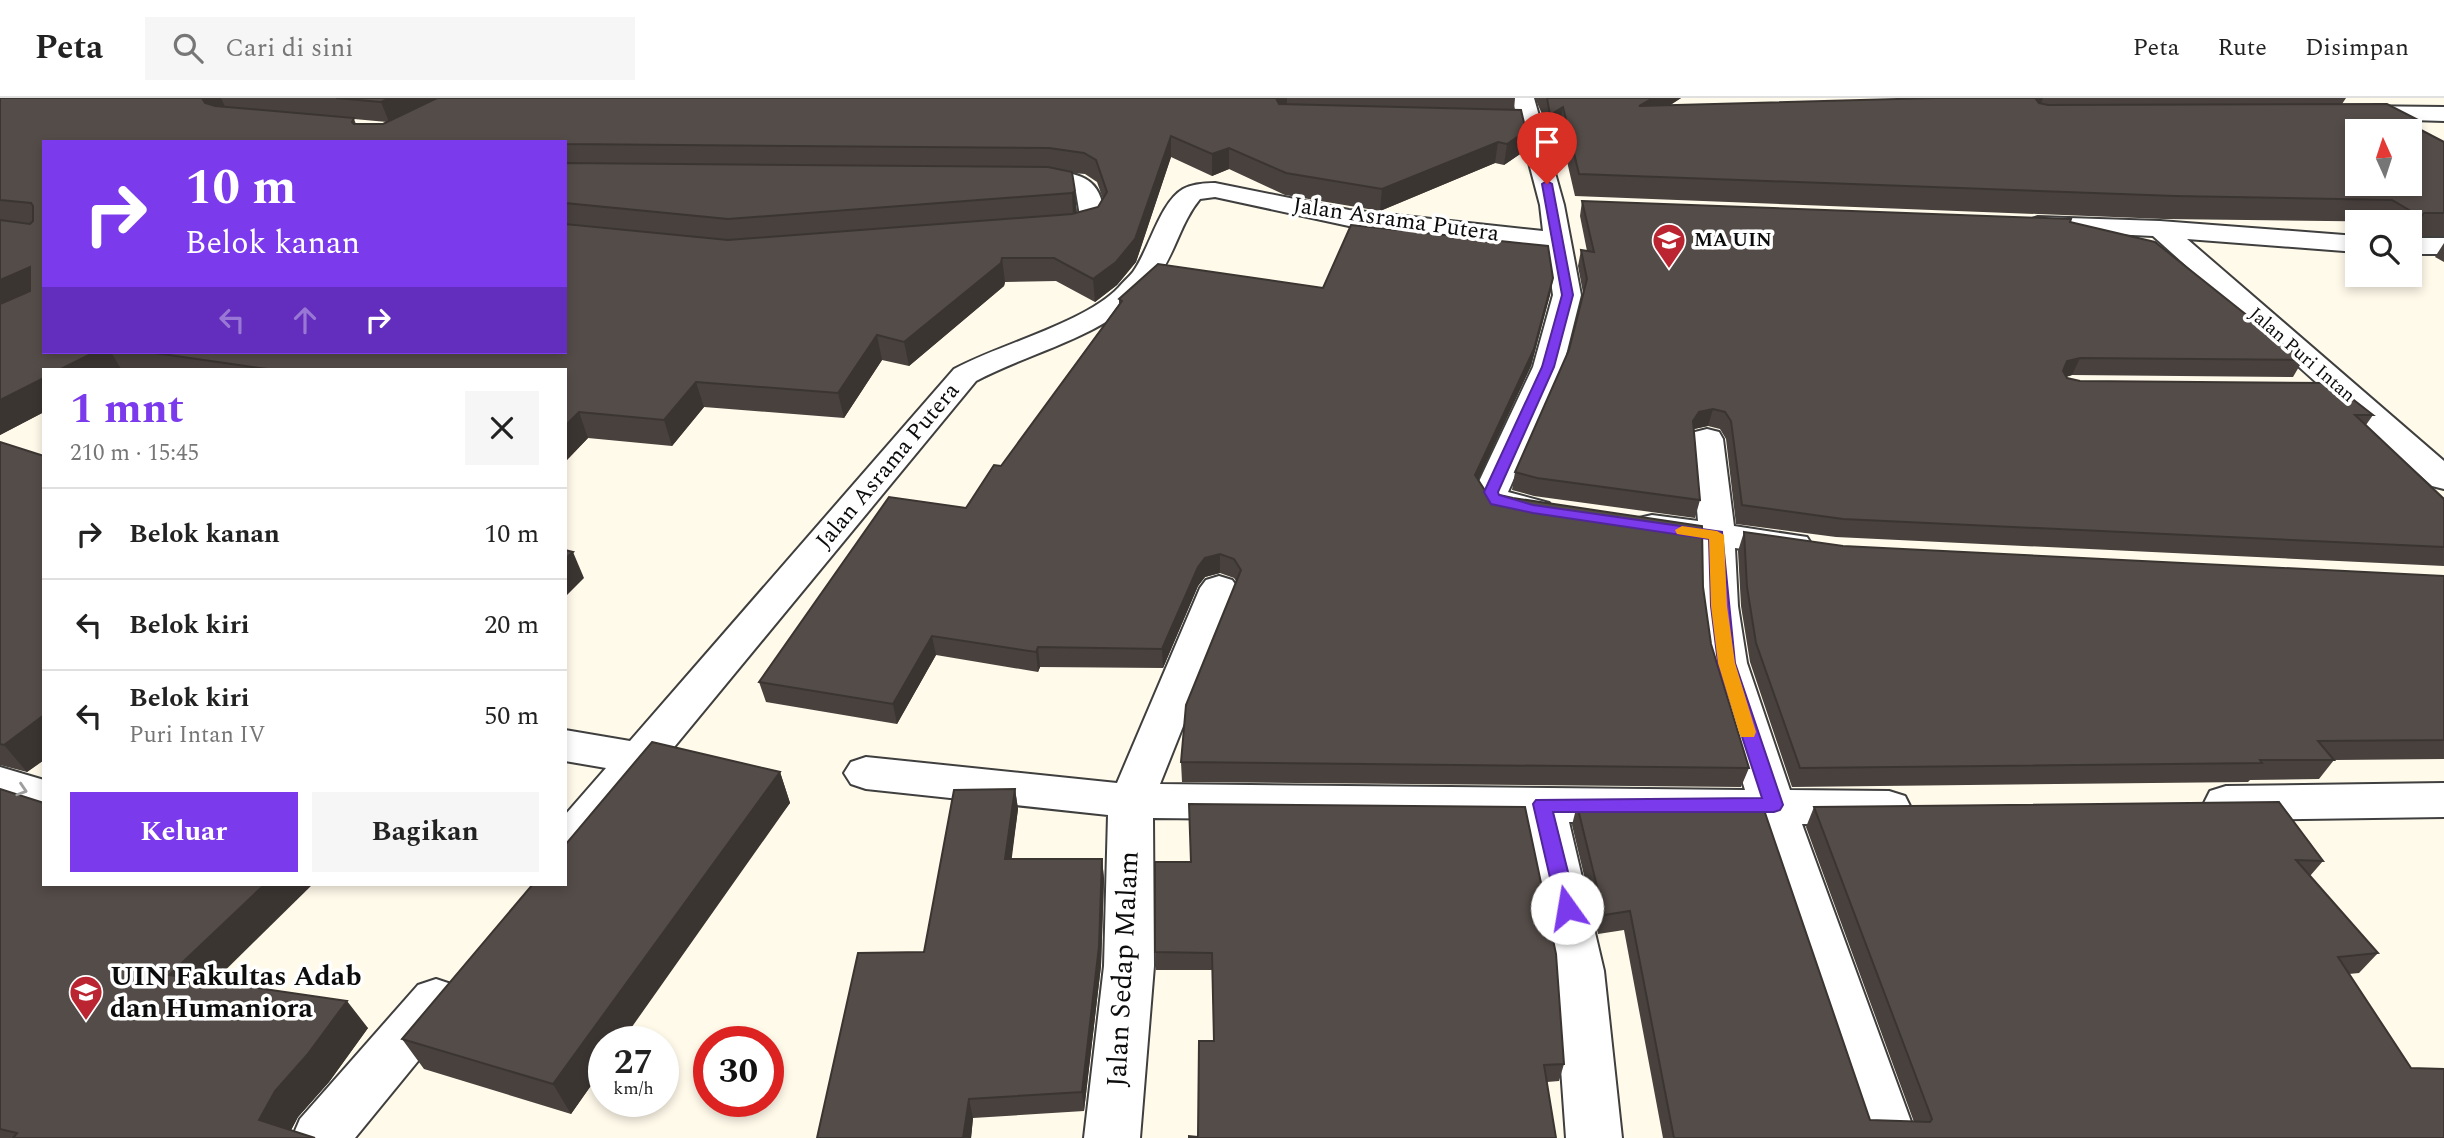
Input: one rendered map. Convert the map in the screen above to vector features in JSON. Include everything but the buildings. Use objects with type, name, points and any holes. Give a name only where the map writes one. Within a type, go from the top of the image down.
[{"type":"street","points":[[1523,98],[1532,122],[1552,205],[1567,295],[1548,367],[1491,492],[1496,501],[1572,514]]},
{"type":"street","points":[[2337,106],[2401,114],[2444,125]]},
{"type":"street","points":[[1505,121],[1532,122]]},
{"type":"street","points":[[995,179],[1076,182],[1087,189],[1093,215],[1090,222],[1034,230]]},
{"type":"street","name":"Jalan Asrama Putera","points":[[567,845],[965,375],[991,361],[1081,325],[1125,297],[1146,274],[1179,208],[1191,194],[1215,190],[1349,218],[1557,240]]},
{"type":"street","points":[[1552,205],[1579,206]]},
{"type":"street","points":[[2013,224],[2160,229],[2345,243]]},
{"type":"street","name":"Jalan Puri Intan","points":[[2160,229],[2444,479]]},
{"type":"street","points":[[2422,246],[2444,246]]},
{"type":"street","points":[[2300,389],[2341,389]]},
{"type":"street","points":[[1707,439],[1717,535],[1719,606],[1727,663],[1889,1138]]},
{"type":"street","points":[[1625,522],[1823,549]]},
{"type":"street","points":[[1131,801],[1219,588]]},
{"type":"street","points":[[567,745],[639,760]]},
{"type":"street","points":[[866,772],[1131,801],[1932,807]]},
{"type":"street","points":[[0,783],[42,796]]},
{"type":"street","points":[[2181,804],[2444,800]]},
{"type":"street","name":"Jalan Sedap Malam","points":[[1112,1138],[1129,966],[1131,801]]},
{"type":"street","points":[[1542,804],[1579,971],[1594,1138]]},
{"type":"street","points":[[320,1138],[463,968]]},
{"type":"slow traffic","points":[[1682,530],[1717,535],[1719,606],[1727,663],[1748,732]]},
{"type":"place","name":"MA UIN","points":[[1669,270]]},
{"type":"place","name":"UIN Fakultas Adab dan Humaniora","points":[[86,1022]]},
{"type":"route","points":[[1547,184],[1567,295],[1548,367],[1491,492],[1492,496],[1496,501],[1533,509],[1717,535],[1719,606],[1727,663],[1746,728],[1774,805],[1542,804],[1567,908]]}]
